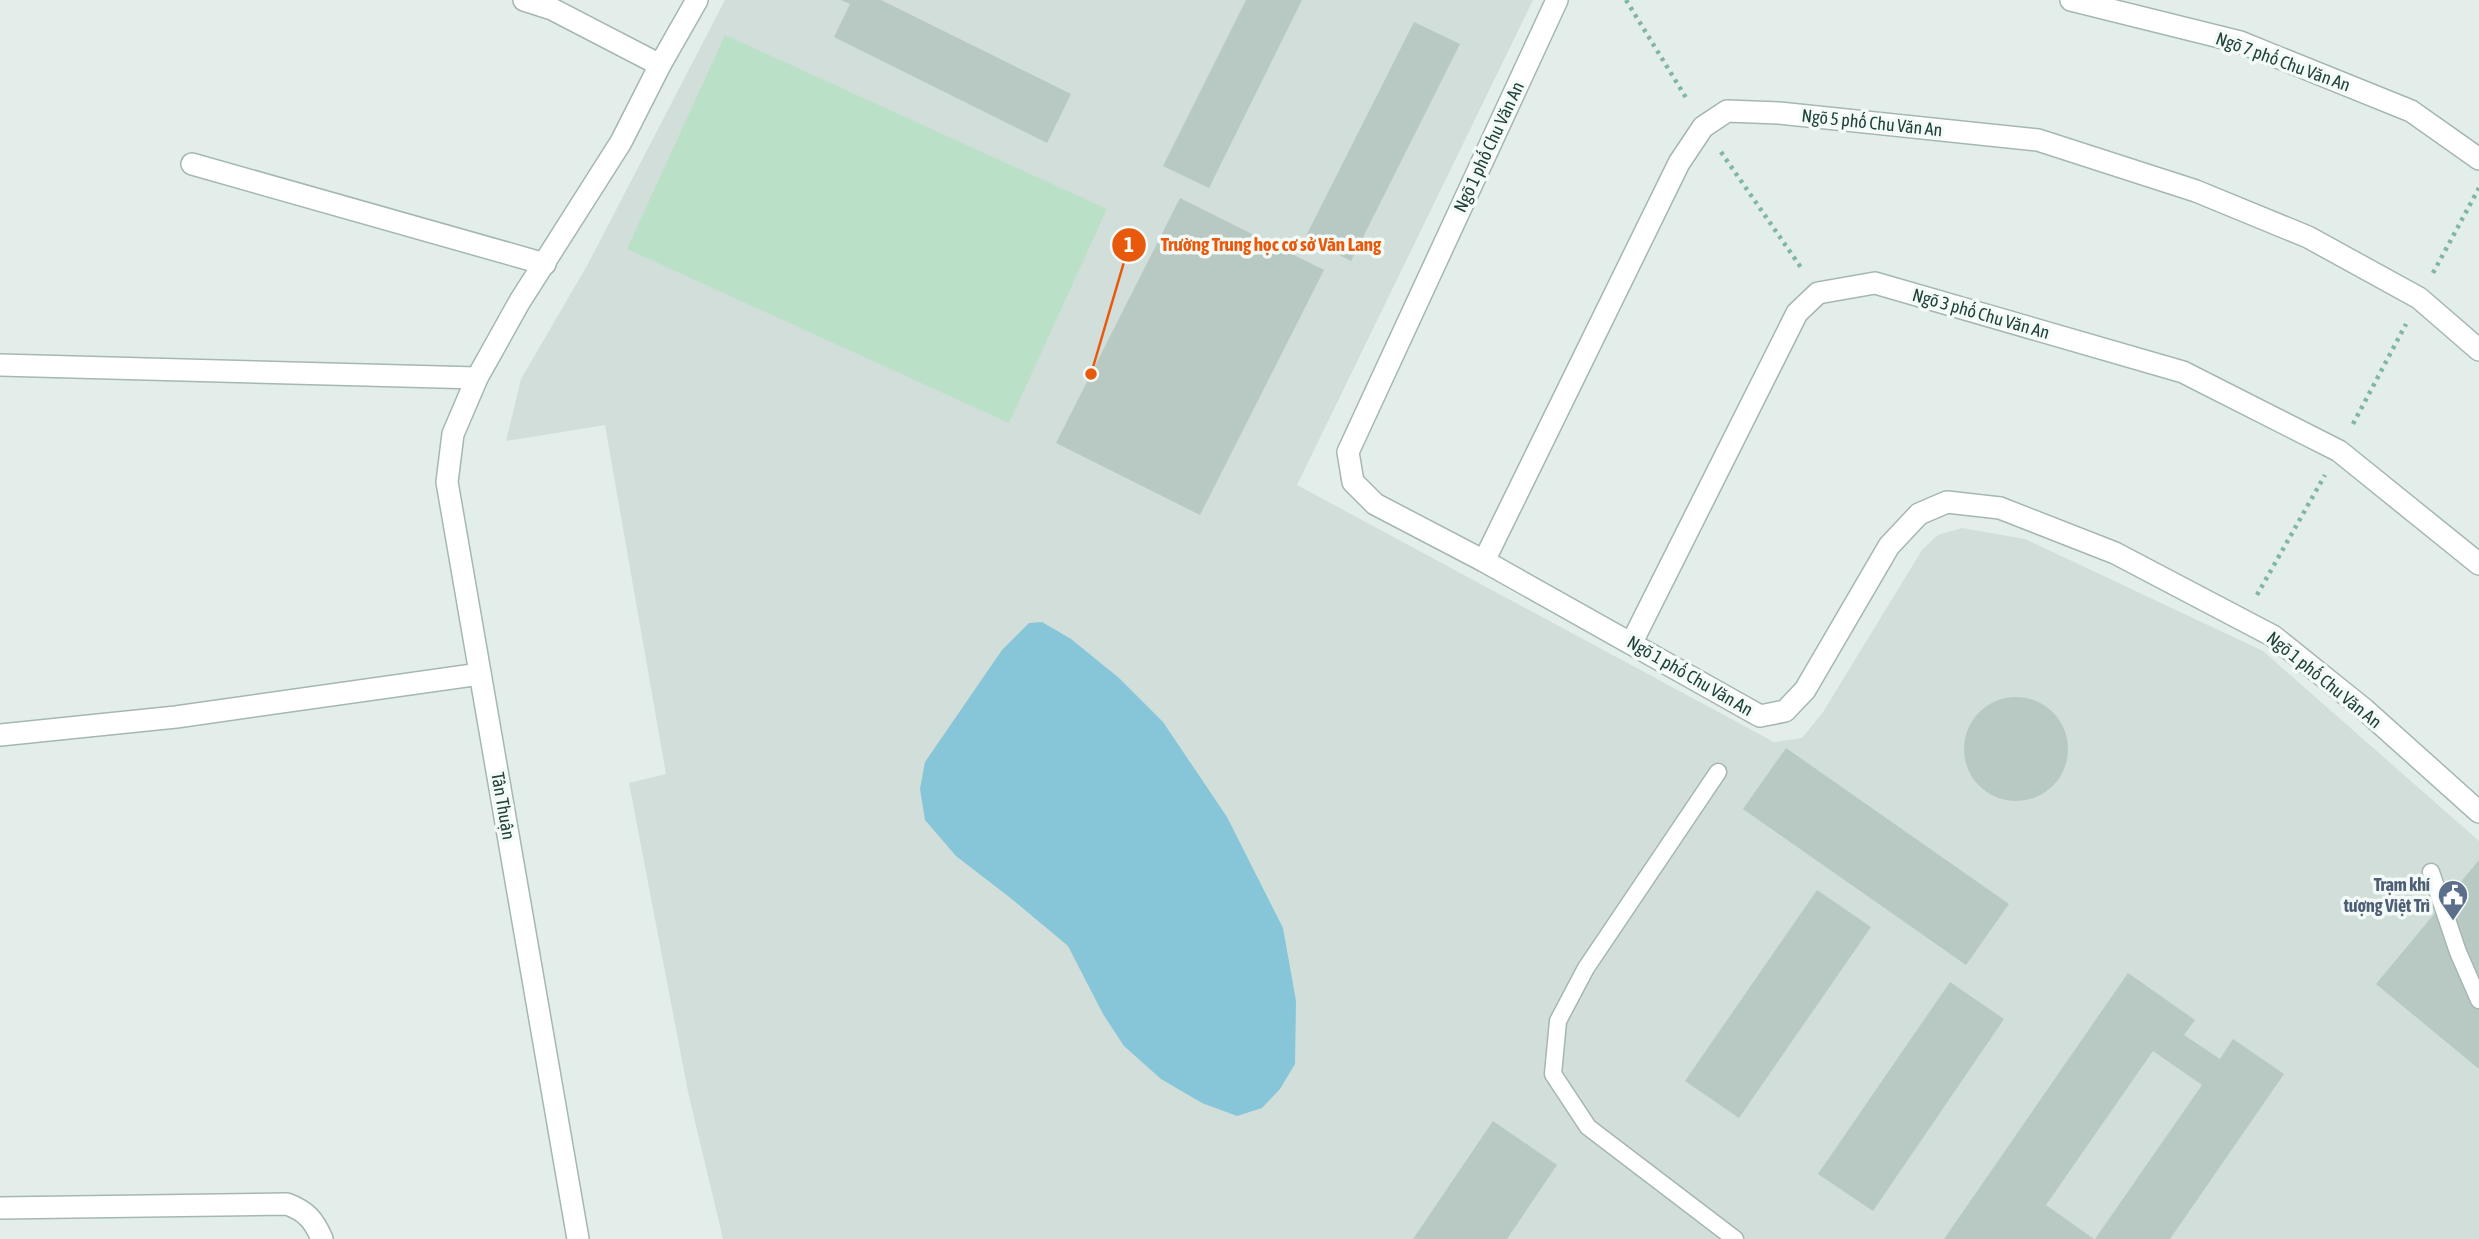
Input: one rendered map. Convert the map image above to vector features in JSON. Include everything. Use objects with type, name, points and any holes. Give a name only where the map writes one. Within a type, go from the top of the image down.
[{"type":"street","points":[[524,0],[552,9],[660,65]]},
{"type":"street","name":"Tân Thuận","points":[[578,1239],[447,482],[453,434],[477,378],[520,301],[621,142],[697,0]]},
{"type":"street","name":"Ngõ 1 phố Chu Văn An","points":[[1557,0],[1348,452],[1353,482],[1375,504],[1632,642],[1760,716],[1785,711],[1805,690],[1889,546],[1919,514],[1947,502],[2000,508],[2115,553],[2273,636],[2364,709],[2479,812]]},
{"type":"street","name":"Ngõ 7 phố Chu Văn An","points":[[2071,0],[2240,42],[2411,111],[2479,159]]},
{"type":"street","name":"Ngõ 5 phố Chu Văn An","points":[[1484,561],[1679,163],[1703,127],[1727,111],[1779,113],[2038,140],[2196,191],[2308,237],[2419,298],[2479,350]]},
{"type":"street","points":[[192,164],[545,264]]},
{"type":"street","name":"Ngõ 3 phố Chu Văn An","points":[[1632,642],[1797,313],[1818,293],[1875,283],[2183,373],[2339,451],[2479,564]]},
{"type":"street","points":[[0,365],[477,378]]},
{"type":"street","points":[[0,735],[176,717],[480,674]]},
{"type":"street","points":[[0,1208],[288,1204],[304,1211],[316,1225],[322,1239]]},
{"type":"lane","points":[[1718,772],[1586,968],[1559,1021],[1553,1074],[1588,1127],[1724,1236]]},
{"type":"lane","points":[[2431,872],[2458,952],[2479,1000]]},
{"type":"path","points":[[2243,621],[2339,451],[2479,188]]},
{"type":"shaded area","points":[[725,0],[1533,0],[1297,485],[1774,742],[1802,738],[1823,712],[1922,550],[1938,535],[1962,528],[2025,539],[2263,651],[2479,841],[2479,1239],[723,1239],[688,1092],[629,783],[666,774],[605,425],[506,441],[521,379],[588,264]]},
{"type":"green space","points":[[725,35],[1107,209],[1009,423],[627,249]]},
{"type":"water","points":[[1042,622],[1071,639],[1119,678],[1163,722],[1227,817],[1283,928],[1296,1001],[1295,1064],[1280,1089],[1262,1108],[1237,1116],[1202,1103],[1161,1079],[1124,1046],[1103,1014],[1068,946],[956,856],[925,820],[920,789],[925,762],[1002,650],[1029,623]]},
{"type":"building","points":[[841,0],[881,0],[1071,94],[1047,143],[834,37],[850,4]]},
{"type":"building","points":[[1246,0],[1302,0],[1209,188],[1163,166]]},
{"type":"building","points":[[1414,22],[1460,44],[1351,261],[1305,238]]},
{"type":"building","points":[[1180,198],[1324,270],[1200,515],[1056,443]]},
{"type":"building","points":[[2016,697],[2036,701],[2059,720],[2064,729],[2068,749],[2064,769],[2045,792],[2036,797],[2016,801],[1996,797],[1973,778],[1968,769],[1964,749],[1968,729],[1987,706],[1996,701]]},
{"type":"building","points":[[1786,748],[2009,904],[1966,965],[1743,809]]},
{"type":"building","name":"Trạm khí tượng Việt Trì","points":[[2479,860],[2479,1069],[2376,984]]},
{"type":"building","points":[[1817,890],[1871,927],[1739,1118],[1685,1081]]},
{"type":"building","points":[[2128,973],[2195,1020],[2184,1035],[2220,1059],[2233,1039],[2284,1074],[2170,1239],[2095,1239],[2202,1085],[2153,1051],[2046,1205],[2094,1239],[1944,1239]]},
{"type":"building","points":[[1950,982],[2004,1019],[1873,1211],[1818,1174]]},
{"type":"building","points":[[1493,1121],[1557,1165],[1507,1239],[1413,1239]]},
{"type":"place","name":"Trường Trung học cơ sở Văn Lang","points":[[1091,374]]},
{"type":"place","name":"Trạm khí tượng Việt Trì","points":[[2453,922]]}]
